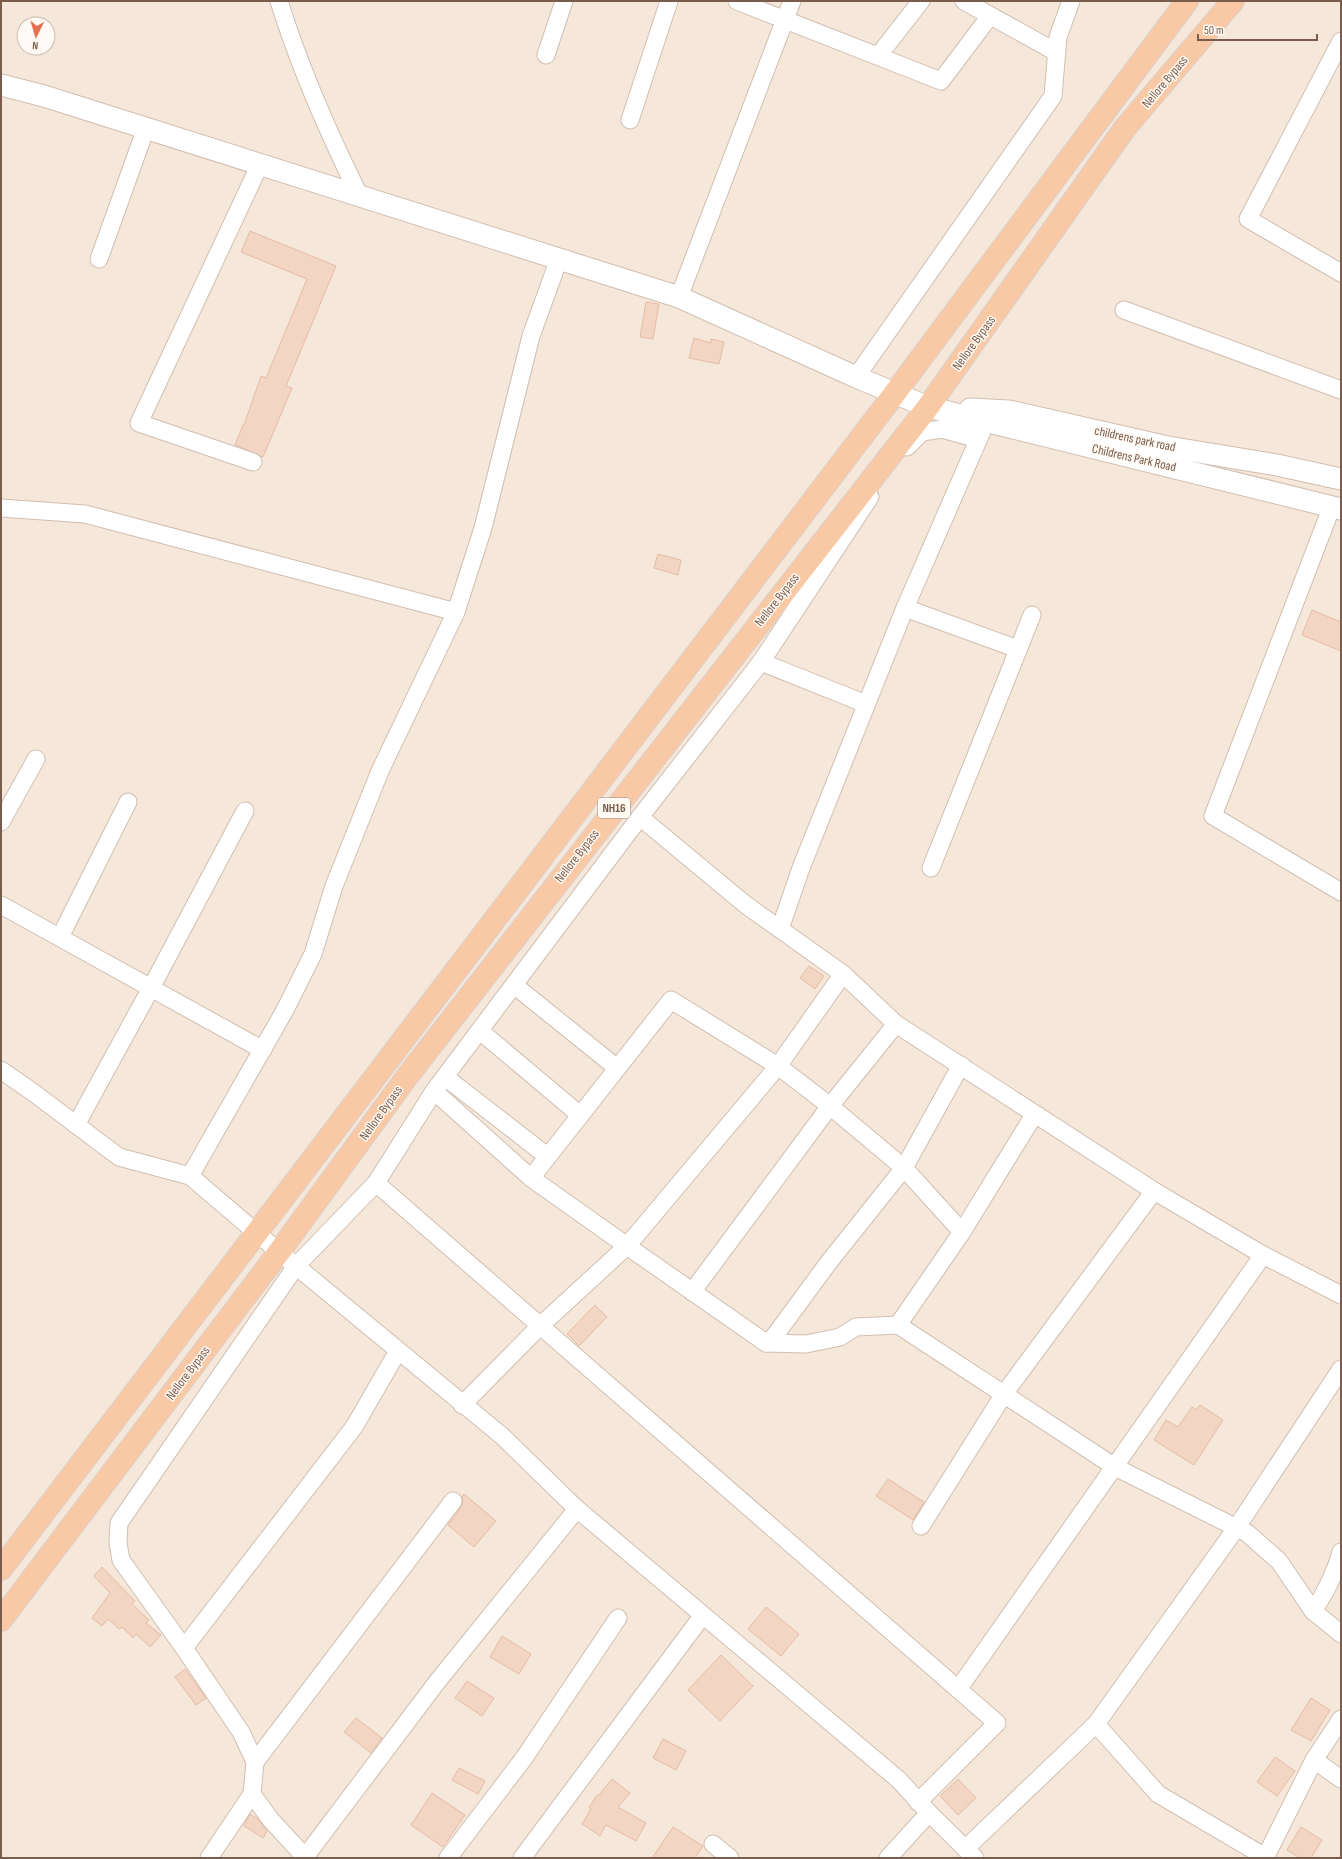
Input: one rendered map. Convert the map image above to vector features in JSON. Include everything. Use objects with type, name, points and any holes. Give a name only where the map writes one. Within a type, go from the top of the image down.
[{"type":"highway","name":"Nellore Bypass","points":[[1,1568],[255,1231],[380,1071],[894,393],[1187,1]]},
{"type":"highway","name":"Nellore Bypass","points":[[1,1620],[279,1252],[410,1072],[928,407],[1125,128],[1233,1]]},
{"type":"street","points":[[279,1],[293,47],[321,117],[359,196]]},
{"type":"street","points":[[546,55],[564,1]]},
{"type":"street","points":[[630,120],[669,1]]},
{"type":"street","points":[[737,1],[941,81],[990,16]]},
{"type":"street","points":[[679,297],[792,1]]},
{"type":"street","points":[[878,56],[921,1]]},
{"type":"street","points":[[964,1],[1056,52]]},
{"type":"street","points":[[856,377],[1053,96],[1058,38],[1072,1]]},
{"type":"street","points":[[1341,42],[1248,219],[1341,273]]},
{"type":"street","name":"childrens park road","points":[[1,85],[44,96],[679,297],[856,377],[928,407],[986,424],[1009,411],[1168,447],[1277,465],[1341,479]]},
{"type":"street","points":[[99,260],[146,128]]},
{"type":"street","points":[[253,462],[139,423],[260,164]]},
{"type":"street","points":[[190,1176],[263,1050],[313,954],[334,886],[380,771],[456,612],[483,528],[531,336],[559,259]]},
{"type":"street","points":[[1124,310],[1341,390]]},
{"type":"street","points":[[780,929],[801,868],[905,608],[986,424]]},
{"type":"street","points":[[209,1858],[252,1794],[255,1762],[241,1732],[184,1648],[121,1560],[118,1543],[119,1523],[296,1266],[376,1183],[445,1076],[640,817],[761,662],[893,461],[922,432],[986,424]]},
{"type":"street","name":"Childrens Park Road","points":[[986,424],[1336,507]]},
{"type":"street","points":[[1336,507],[1213,816],[1341,892]]},
{"type":"street","points":[[1,508],[85,514],[456,612]]},
{"type":"street","points":[[905,608],[1018,649]]},
{"type":"street","points":[[931,868],[1032,614]]},
{"type":"street","points":[[761,662],[866,704]]},
{"type":"street","points":[[1,822],[36,759]]},
{"type":"street","points":[[60,937],[128,802]]},
{"type":"street","points":[[76,1125],[245,811]]},
{"type":"street","points":[[640,817],[746,905],[843,974],[896,1024],[961,1065],[1034,1115],[1154,1191],[1264,1255],[1341,1295]]},
{"type":"street","points":[[1,905],[263,1050]]},
{"type":"street","points":[[462,1405],[540,1326],[627,1246],[778,1066],[843,974]]},
{"type":"street","points":[[514,985],[617,1068]]},
{"type":"street","points":[[531,1178],[671,1000],[778,1066],[830,1106],[904,1168],[962,1232]]},
{"type":"street","points":[[692,1292],[830,1106],[896,1024]]},
{"type":"street","points":[[480,1031],[580,1115]]},
{"type":"street","points":[[766,1343],[773,1338],[829,1262],[904,1168],[961,1065]]},
{"type":"street","points":[[1,1070],[119,1157],[190,1176],[462,1405],[497,1442],[899,1780],[970,1853],[1096,1724],[1237,1527],[1341,1369]]},
{"type":"street","points":[[445,1076],[548,1156]]},
{"type":"street","points":[[434,1091],[531,1178],[766,1343],[806,1344],[840,1337],[856,1327],[898,1325],[1115,1467],[1247,1533],[1279,1561],[1313,1611],[1341,1634]]},
{"type":"street","points":[[898,1325],[962,1232],[1034,1115]]},
{"type":"street","points":[[376,1183],[959,1688],[997,1723],[924,1807],[888,1858]]},
{"type":"street","points":[[921,1526],[1004,1394],[1154,1191]]},
{"type":"street","points":[[959,1688],[1264,1255]]},
{"type":"street","points":[[184,1648],[354,1427],[398,1351]]},
{"type":"street","points":[[255,1762],[452,1501]]},
{"type":"street","points":[[252,1794],[270,1819],[306,1858],[437,1682],[577,1509]]},
{"type":"street","points":[[1313,1611],[1336,1572],[1341,1552]]},
{"type":"street","points":[[522,1858],[703,1615]]},
{"type":"street","points":[[448,1858],[524,1758],[618,1618]]},
{"type":"street","points":[[1096,1724],[1158,1794],[1266,1858],[1314,1760],[1341,1719]]},
{"type":"street","points":[[1314,1760],[1341,1779]]},
{"type":"street","points":[[713,1844],[730,1858]]},
{"type":"shaded area","points":[[1,1],[1341,1],[1341,1858],[1,1858]]},
{"type":"building","points":[[250,231],[336,266],[286,386],[292,388],[263,457],[235,445],[244,425],[261,376],[266,378],[307,279],[241,252]]},
{"type":"building","points":[[646,302],[659,304],[653,339],[640,337]]},
{"type":"building","points":[[694,338],[711,343],[711,339],[724,342],[719,364],[689,358]]},
{"type":"building","points":[[658,554],[681,560],[678,575],[654,568]]},
{"type":"building","points":[[1312,610],[1341,622],[1341,651],[1302,635]]},
{"type":"building","points":[[809,966],[824,976],[815,989],[800,978]]},
{"type":"building","points":[[595,1305],[607,1317],[579,1346],[567,1334]]},
{"type":"building","points":[[1200,1405],[1223,1420],[1194,1465],[1154,1440],[1166,1420],[1178,1427],[1192,1407],[1196,1410]]},
{"type":"building","points":[[888,1479],[924,1502],[913,1520],[876,1496]]},
{"type":"building","points":[[464,1494],[496,1521],[474,1547],[448,1525],[461,1507],[463,1502],[462,1497]]},
{"type":"building","points":[[102,1567],[135,1601],[132,1604],[149,1620],[146,1623],[161,1635],[150,1647],[136,1634],[133,1638],[122,1627],[119,1629],[108,1619],[102,1626],[92,1618],[110,1593],[94,1576]]},
{"type":"building","points":[[766,1607],[799,1634],[781,1656],[748,1629]]},
{"type":"building","points":[[502,1636],[531,1654],[519,1674],[490,1657]]},
{"type":"building","points":[[721,1655],[753,1686],[720,1721],[688,1690]]},
{"type":"building","points":[[185,1669],[206,1698],[196,1705],[175,1677]]},
{"type":"building","points":[[467,1681],[494,1698],[482,1716],[455,1698]]},
{"type":"building","points":[[1311,1698],[1330,1710],[1311,1741],[1291,1730]]},
{"type":"building","points":[[356,1718],[382,1738],[371,1753],[344,1732]]},
{"type":"building","points":[[663,1739],[686,1751],[676,1770],[653,1758]]},
{"type":"building","points":[[1275,1757],[1295,1771],[1277,1796],[1257,1782]]},
{"type":"building","points":[[459,1768],[485,1781],[478,1794],[452,1780]]},
{"type":"building","points":[[612,1779],[630,1793],[618,1807],[646,1823],[636,1841],[606,1825],[600,1836],[582,1824],[597,1795],[598,1796]]},
{"type":"building","points":[[958,1779],[976,1798],[958,1815],[940,1796]]},
{"type":"building","points":[[432,1793],[465,1815],[443,1847],[411,1825]]},
{"type":"building","points":[[250,1814],[258,1819],[267,1831],[263,1838],[244,1826]]},
{"type":"building","points":[[673,1827],[703,1846],[695,1858],[652,1858]]},
{"type":"building","points":[[1301,1827],[1322,1840],[1311,1858],[1300,1858],[1287,1850]]}]
